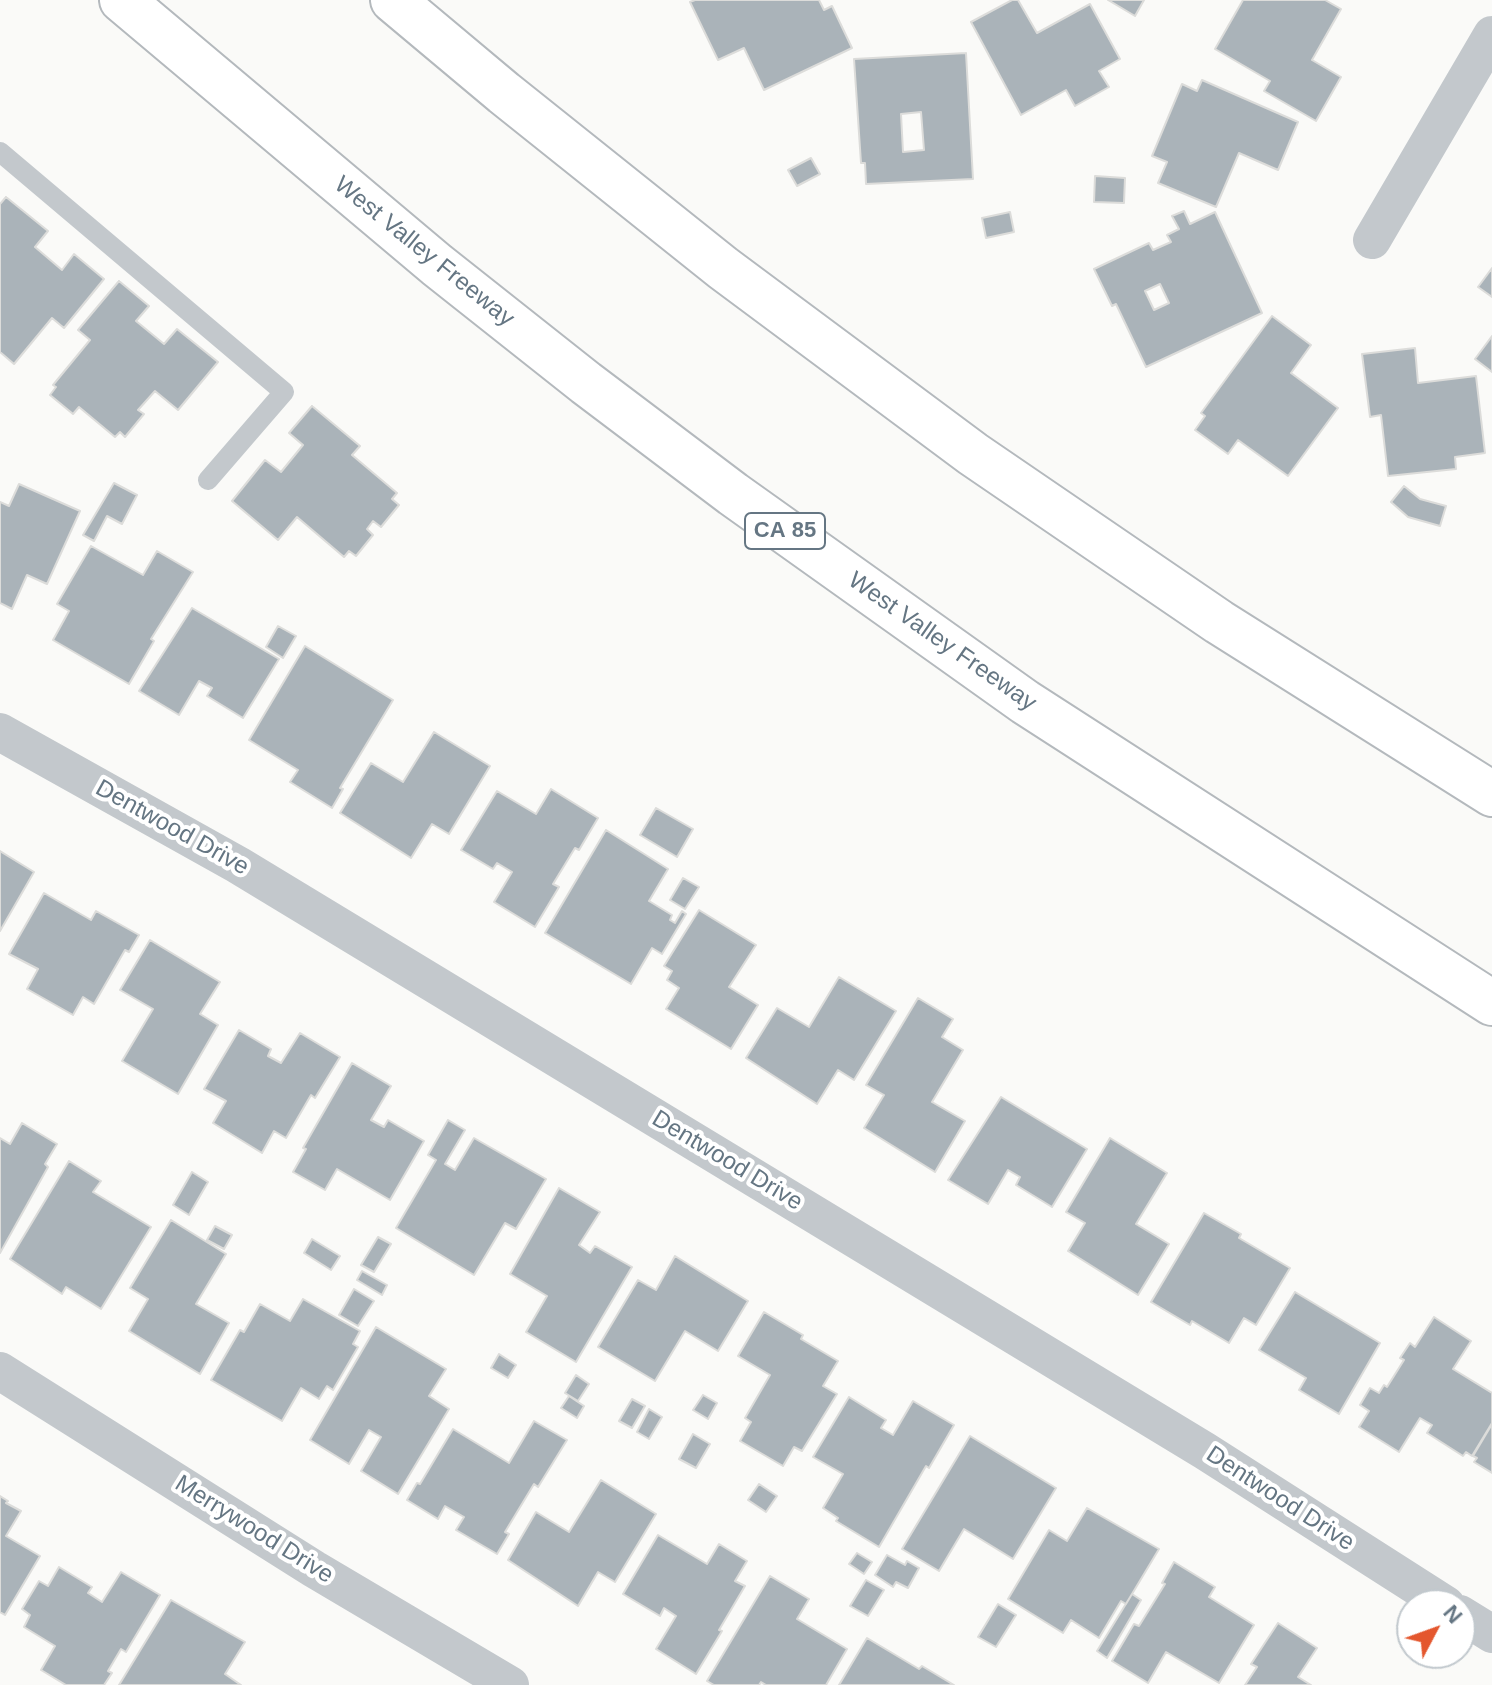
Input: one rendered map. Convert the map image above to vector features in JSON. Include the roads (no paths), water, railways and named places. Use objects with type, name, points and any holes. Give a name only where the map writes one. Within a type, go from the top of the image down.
[{"type":"highway","name":"West Valley Freeway","points":[[122,0],[437,265],[733,494],[1025,702],[1492,1003]]},
{"type":"highway","points":[[393,0],[723,268],[973,454],[1219,622],[1492,794]]},
{"type":"street","points":[[1372,240],[1492,35]]},
{"type":"street","name":"Dentwood Drive","points":[[0,732],[252,873],[1192,1442],[1421,1589]]},
{"type":"street","name":"Merrywood Drive","points":[[0,1371],[314,1569],[510,1685]]},
{"type":"lane","points":[[0,152],[284,392],[208,480]]}]
